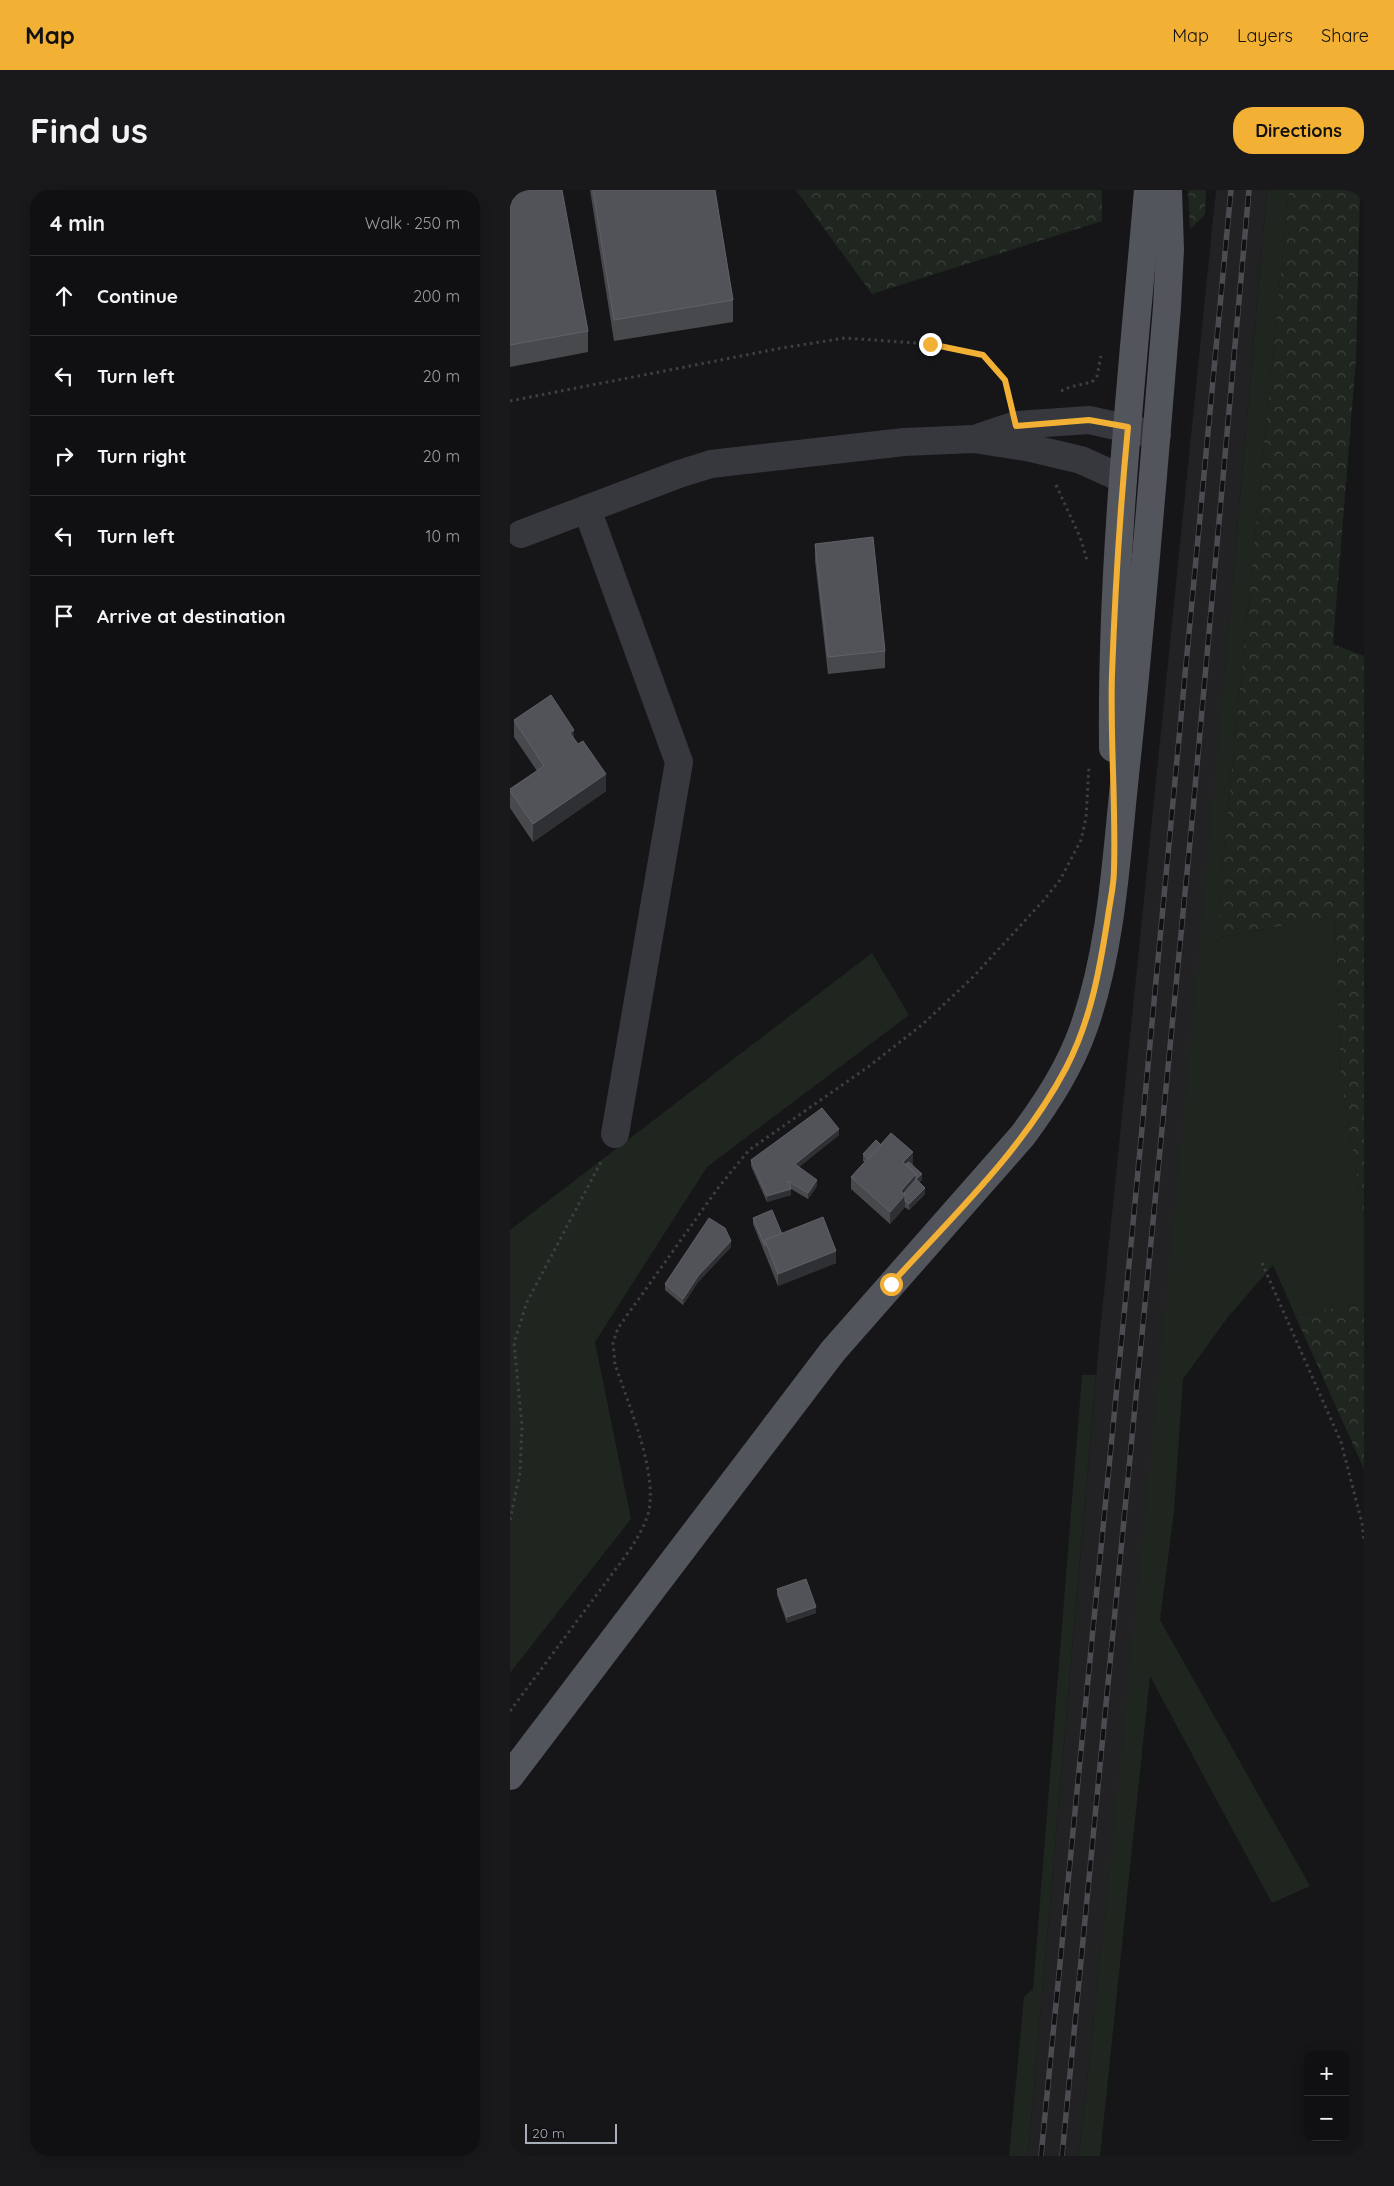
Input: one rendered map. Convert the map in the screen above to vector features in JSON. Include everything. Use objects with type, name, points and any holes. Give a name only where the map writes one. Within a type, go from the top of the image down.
[{"type":"main road","points":[[1114,872],[1112,675],[1123,479],[1148,190]]},
{"type":"main road","points":[[510,1776],[833,1351],[984,1182],[1023,1135],[1046,1104],[1067,1066],[1083,1028],[1094,994],[1102,954],[1114,872],[1133,699],[1157,434],[1170,249],[1168,190]]},
{"type":"lane","points":[[974,439],[1016,426],[1089,420],[1157,434]]},
{"type":"lane","points":[[521,534],[679,474],[711,464],[904,442],[974,439],[1026,447],[1081,460],[1123,479]]},
{"type":"lane","points":[[588,508],[678,762],[615,1134]]},
{"type":"path","points":[[510,401],[782,348],[845,338],[930,344],[983,355],[1005,380],[1016,426]]},
{"type":"path","points":[[1059,394],[1064,389],[1092,382],[1097,376],[1103,346]]},
{"type":"path","points":[[1054,480],[1080,537],[1088,564]]},
{"type":"path","points":[[510,1711],[636,1541],[648,1514],[651,1482],[647,1462],[612,1351],[618,1328],[718,1188],[749,1150],[868,1067],[923,1024],[973,977],[1043,901],[1060,880],[1081,840],[1086,818],[1089,762]]},
{"type":"path","points":[[510,1520],[520,1473],[522,1426],[514,1343],[527,1302],[615,1134]]},
{"type":"path","points":[[1262,1263],[1341,1442],[1362,1523],[1364,1540]]},
{"type":"shaded area","points":[[1216,190],[1267,190],[1194,1019],[1126,1713],[1079,2156],[1028,2156],[1100,1332]]},
{"type":"green space","points":[[796,190],[1102,190],[1102,221],[872,294]]},
{"type":"green space","points":[[1188,190],[1206,190],[1205,215],[1190,229]]},
{"type":"green space","points":[[1267,190],[1289,190],[1223,862],[1218,937],[1335,917],[1341,1079],[1364,1218],[1364,1303],[1295,1315],[1273,1265],[1228,1317],[1183,1379],[1174,1512],[1160,1620],[1310,1886],[1272,1903],[1150,1676],[1100,2156],[1079,2156],[1130,1665],[1178,1173]]},
{"type":"green space","points":[[1289,190],[1360,190],[1356,359],[1333,644],[1364,656],[1364,1218],[1341,1079],[1335,917],[1218,937],[1223,862]]},
{"type":"green space","points":[[872,953],[909,1015],[707,1167],[595,1342],[631,1519],[510,1673],[510,1230]]},
{"type":"green space","points":[[1364,1303],[1364,1469],[1295,1315]]},
{"type":"green space","points":[[1082,1375],[1096,1375],[1028,2156],[1009,2156],[1024,1997],[1033,1989]]},
{"type":"building","points":[[510,190],[562,190],[588,331],[510,345]]},
{"type":"building","points":[[593,190],[715,190],[733,300],[614,320]]},
{"type":"building","points":[[873,537],[885,651],[828,657],[815,544]]},
{"type":"building","points":[[551,695],[574,730],[570,733],[578,744],[583,741],[606,774],[533,824],[510,789],[544,766],[514,720]]},
{"type":"building","points":[[822,1108],[839,1129],[795,1164],[817,1180],[808,1193],[788,1181],[791,1189],[767,1196],[751,1160]]},
{"type":"building","points":[[891,1133],[913,1152],[903,1162],[916,1174],[901,1191],[905,1195],[890,1212],[851,1177]]},
{"type":"building","points":[[876,1140],[881,1145],[868,1159],[863,1154]]},
{"type":"building","points":[[909,1162],[922,1174],[916,1179],[916,1174],[906,1164]]},
{"type":"building","points":[[916,1179],[925,1188],[909,1204],[905,1201],[904,1193]]},
{"type":"building","points":[[772,1210],[782,1234],[765,1240],[765,1246],[753,1218]]},
{"type":"building","points":[[823,1217],[836,1251],[778,1274],[765,1240]]},
{"type":"building","points":[[709,1218],[725,1228],[731,1241],[698,1276],[683,1299],[665,1284]]},
{"type":"building","points":[[806,1579],[816,1607],[787,1617],[777,1589]]},
{"type":"railway","points":[[1041,2156],[1132,1234],[1231,190]]},
{"type":"railway","points":[[1062,2156],[1192,821],[1249,190]]},
{"type":"route","points":[[891,1284],[984,1182],[1023,1135],[1046,1104],[1067,1066],[1083,1028],[1094,994],[1114,872],[1112,675],[1123,479],[1128,427],[1089,420],[1016,426],[1005,380],[983,355],[930,344]]}]
